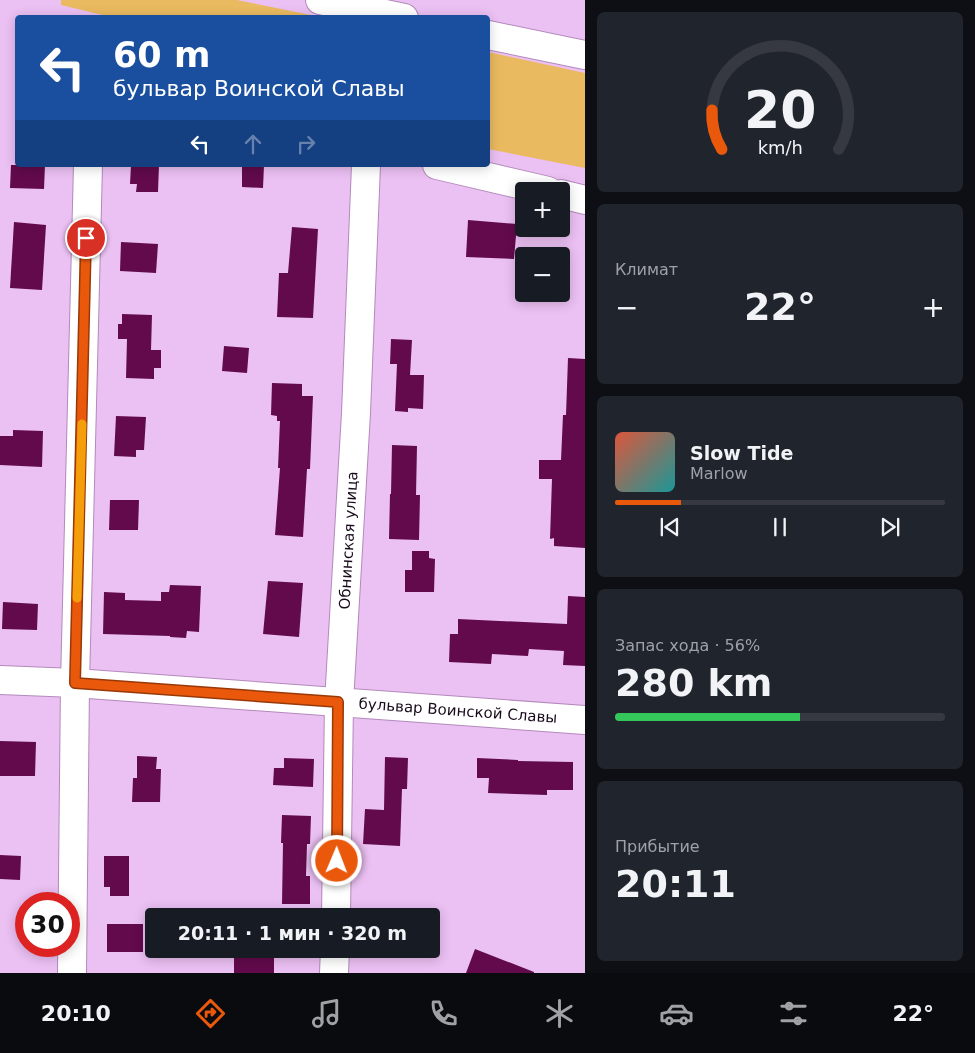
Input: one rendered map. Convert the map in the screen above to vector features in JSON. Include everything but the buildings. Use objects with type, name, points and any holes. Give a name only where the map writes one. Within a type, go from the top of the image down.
[{"type":"street","points":[[320,0],[390,15]]},
{"type":"street","points":[[490,35],[585,55]]},
{"type":"street","points":[[72,973],[75,683],[88,167]]},
{"type":"street","name":"Обнинская улица","points":[[336,908],[338,702],[356,413],[366,167]]},
{"type":"street","points":[[446,167],[515,183]]},
{"type":"street","points":[[570,196],[585,200]]},
{"type":"street","name":"бульвар Воинской Славы","points":[[0,680],[75,683],[585,720]]},
{"type":"street","points":[[334,973],[335,958]]},
{"type":"shaded area","points":[[61,0],[237,0],[311,15],[103,15],[61,5]]},
{"type":"shaded area","points":[[490,52],[585,73],[585,168],[490,149]]},
{"type":"slow traffic","points":[[77,598],[82,424]]},
{"type":"route","points":[[86,238],[75,683],[338,702],[337,861]]}]
